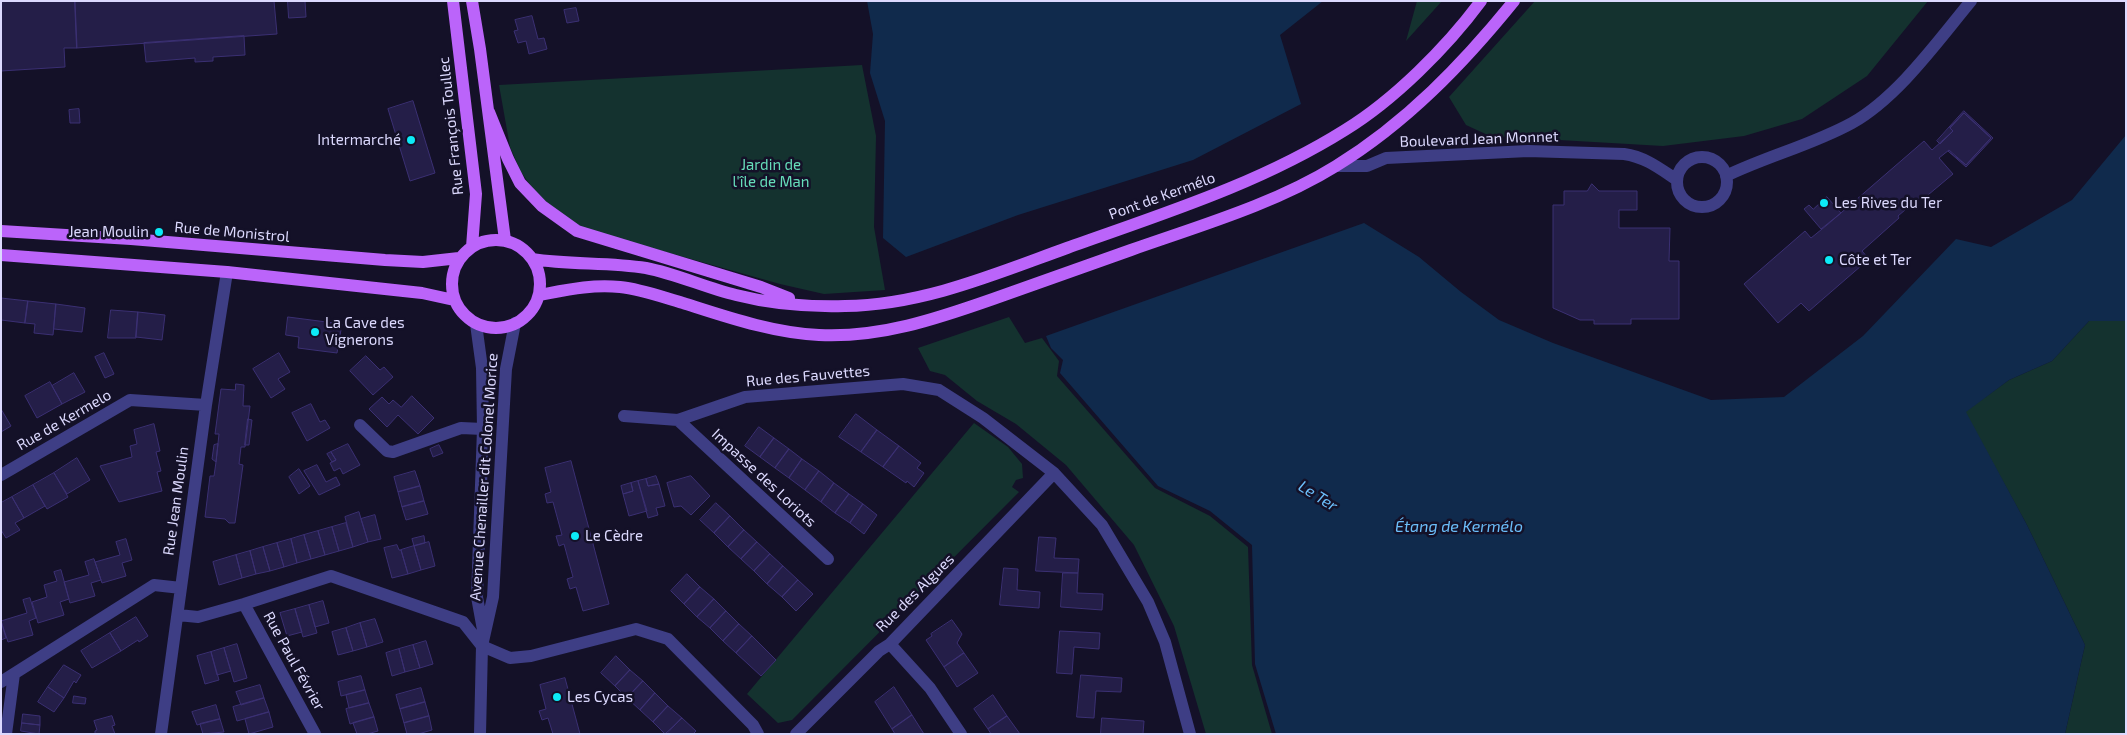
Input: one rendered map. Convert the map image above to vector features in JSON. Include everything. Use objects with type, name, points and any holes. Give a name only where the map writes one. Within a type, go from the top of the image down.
[{"type":"main road","name":"Rue François Toullec","points":[[454,1],[476,194],[472,247]]},
{"type":"main road","points":[[472,1],[489,112],[505,240]]},
{"type":"main road","name":"Pont de Kermélo","points":[[810,306],[888,303],[944,291],[1233,188],[1325,142],[1374,110],[1460,29],[1482,1]]},
{"type":"main road","points":[[539,295],[586,286],[621,287],[655,294],[740,321],[816,335],[852,336],[883,332],[940,318],[1242,210],[1301,186],[1337,166],[1406,116],[1482,41],[1514,1]]},
{"type":"main road","points":[[489,112],[520,183],[542,206],[577,231],[761,287],[810,306]]},
{"type":"main road","name":"Rue de Monistrol","points":[[1,231],[131,239],[385,260],[423,262],[459,258]]},
{"type":"main road","points":[[505,240],[517,244],[536,265],[540,281],[539,295],[528,313],[515,323],[506,327],[491,328],[476,324],[464,315],[454,300],[451,287],[453,272],[459,258],[472,247],[484,241],[505,240]]},
{"type":"main road","points":[[1,255],[227,272],[422,292],[454,300]]},
{"type":"main road","points":[[532,259],[555,263],[616,264],[649,269],[737,295],[810,306]]},
{"type":"street","points":[[1726,176],[1748,165],[1809,143],[1853,122],[1881,101],[1914,70],[1971,1]]},
{"type":"street","name":"Boulevard Jean Monnet","points":[[1337,166],[1367,166],[1386,158],[1528,151],[1624,154],[1638,156],[1651,162],[1676,180]]},
{"type":"street","points":[[1696,158],[1711,159],[1723,169],[1726,176],[1726,189],[1713,205],[1706,207],[1692,205],[1680,195],[1676,180],[1682,166],[1696,158]]},
{"type":"street","name":"Rue Jean Moulin","points":[[161,734],[206,405],[227,272]]},
{"type":"street","name":"Avenue Chenailler dit Colonel Morice","points":[[483,640],[494,597],[506,369],[515,323]]},
{"type":"street","name":"Avenue Chenailler dit Colonel Morice","points":[[476,324],[482,368],[483,429],[477,597],[483,640],[480,734]]},
{"type":"street","name":"Rue des Fauvettes","points":[[624,416],[678,420],[745,397],[903,384],[939,390],[983,418],[1054,473]]},
{"type":"street","name":"Rue de Kermelo","points":[[1,476],[130,400],[206,405]]},
{"type":"street","name":"Impasse des Loriots","points":[[678,420],[828,559]]},
{"type":"street","points":[[360,425],[387,451],[393,452],[461,428],[483,429]]},
{"type":"street","points":[[1054,473],[1102,525],[1148,602],[1165,642],[1190,734]]},
{"type":"street","name":"Rue des Algues","points":[[796,734],[879,651],[890,644],[1054,473]]},
{"type":"street","points":[[178,615],[198,617],[330,576],[462,622],[483,640],[510,658],[531,656],[636,629],[651,632],[668,639],[752,724],[758,734]]},
{"type":"street","points":[[1,682],[154,585],[181,588]]},
{"type":"street","name":"Rue Paul Février","points":[[244,604],[315,734]]},
{"type":"street","points":[[890,644],[930,688],[961,734]]},
{"type":"street","points":[[6,734],[14,674]]},
{"type":"green space","points":[[1417,1],[1442,1],[1406,41]]},
{"type":"green space","points":[[1535,1],[1928,1],[1867,76],[1802,119],[1744,136],[1663,146],[1490,136],[1466,125],[1449,97]]},
{"type":"green space","name":"Jardin de l'île de Man","points":[[862,65],[876,136],[874,227],[885,290],[824,294],[780,284],[584,229],[538,196],[521,172],[510,147],[499,85]]},
{"type":"green space","points":[[1009,317],[1025,343],[1042,338],[1059,361],[1057,376],[1155,488],[1210,516],[1248,547],[1252,665],[1272,734],[1206,734],[1174,626],[1134,545],[1066,465],[1016,424],[977,401],[945,375],[930,371],[918,348]]},
{"type":"green space","points":[[2089,321],[2126,321],[2126,734],[2065,734],[2085,645],[2027,525],[1965,412],[2009,380],[2052,361]]},
{"type":"green space","points":[[974,423],[1008,447],[1022,464],[1023,478],[1016,480],[1012,487],[1019,492],[792,720],[778,723],[747,694]]},
{"type":"water","points":[[867,1],[1323,1],[1280,35],[1301,104],[1193,160],[1018,215],[906,257],[883,238],[885,121],[870,73],[873,34]]},
{"type":"water","name":"Étang de Kermélo","points":[[2126,135],[2126,321],[2089,321],[2052,361],[2009,380],[1966,412],[2027,525],[2085,645],[2065,734],[1276,734],[1255,664],[1252,545],[1210,511],[1158,486],[1060,373],[1063,360],[1051,348],[1046,336],[1364,223],[1419,257],[1461,292],[1499,320],[1553,343],[1711,400],[1784,397],[1863,336],[1956,239],[1991,247],[2072,200]]},
{"type":"building","points":[[1,1],[75,1],[77,48],[64,48],[65,67],[1,71]]},
{"type":"building","points":[[75,1],[274,1],[277,34],[77,48]]},
{"type":"building","points":[[288,1],[305,1],[306,17],[289,18]]},
{"type":"building","points":[[576,8],[579,21],[567,23],[564,10]]},
{"type":"building","points":[[532,16],[538,39],[544,38],[547,49],[529,54],[526,41],[518,43],[514,31],[518,30],[515,20]]},
{"type":"building","points":[[244,36],[245,55],[213,57],[213,61],[195,62],[195,58],[146,62],[144,43]]},
{"type":"building","name":"Intermarché","points":[[413,101],[435,173],[410,181],[388,109]]},
{"type":"building","points":[[79,109],[80,123],[70,123],[69,110]]},
{"type":"building","points":[[1964,111],[1993,138],[1966,167],[1948,151],[1966,165],[1991,138],[1964,113],[1950,128],[1953,131],[1940,144],[1937,141]]},
{"type":"building","points":[[1964,113],[1991,138],[1966,165],[1949,150],[1939,158],[1953,174],[1922,200],[1920,197],[1898,216],[1899,218],[1862,251],[1869,259],[1809,311],[1801,303],[1778,323],[1744,284],[1805,231],[1811,238],[1924,141],[1932,150],[1953,131],[1950,128]]},
{"type":"building","points":[[1592,184],[1599,191],[1637,191],[1637,210],[1619,210],[1619,228],[1670,228],[1669,261],[1679,261],[1679,319],[1631,319],[1631,324],[1594,324],[1594,320],[1580,320],[1553,308],[1553,205],[1564,205],[1564,191],[1587,191]]},
{"type":"building","points":[[1827,197],[1841,213],[1821,229],[1804,209],[1809,205],[1813,209]]},
{"type":"building","points":[[1,298],[28,301],[25,323],[1,320]]},
{"type":"building","points":[[28,301],[56,304],[53,335],[34,333],[35,324],[25,323]]},
{"type":"building","points":[[56,304],[85,308],[82,332],[54,329]]},
{"type":"building","points":[[111,310],[138,312],[136,338],[108,338]]},
{"type":"building","points":[[138,312],[165,315],[162,340],[136,337]]},
{"type":"building","points":[[288,317],[342,324],[337,353],[298,348],[299,337],[286,335]]},
{"type":"building","points":[[104,353],[114,374],[105,378],[95,357]]},
{"type":"building","points":[[279,353],[290,372],[278,379],[285,389],[271,398],[253,369]]},
{"type":"building","points":[[366,356],[380,370],[384,367],[393,377],[373,395],[350,371]]},
{"type":"building","points":[[74,373],[85,392],[62,404],[52,386]]},
{"type":"building","points":[[50,382],[62,404],[37,418],[25,396]]},
{"type":"building","points":[[236,384],[244,385],[243,406],[250,406],[245,447],[241,447],[239,464],[243,465],[235,523],[229,523],[225,519],[205,517],[210,476],[214,476],[216,462],[219,434],[215,434],[221,389],[235,390]]},
{"type":"building","points":[[412,396],[434,418],[418,434],[398,415],[387,427],[369,409],[382,397],[389,404],[393,400],[401,407]]},
{"type":"building","points":[[311,404],[320,422],[325,420],[330,428],[307,441],[292,413]]},
{"type":"building","points":[[1,409],[11,426],[1,432]]},
{"type":"building","points":[[856,414],[877,430],[861,452],[839,437]]},
{"type":"building","points":[[248,419],[252,420],[249,445],[245,445]]},
{"type":"building","points":[[154,424],[160,451],[156,452],[161,471],[157,472],[162,491],[119,502],[100,466],[132,457],[130,446],[137,444],[134,430]]},
{"type":"building","points":[[759,427],[774,438],[760,457],[745,446]]},
{"type":"building","points":[[877,430],[899,446],[883,467],[861,452]]},
{"type":"building","points":[[774,438],[789,449],[775,468],[760,457]]},
{"type":"building","points":[[218,444],[216,462],[212,459],[214,445]]},
{"type":"building","points":[[348,444],[360,465],[343,474],[340,468],[334,471],[330,463],[336,460],[331,452]]},
{"type":"building","points":[[439,445],[443,453],[433,457],[430,449]]},
{"type":"building","points":[[899,446],[921,463],[917,468],[924,473],[914,487],[883,467]]},
{"type":"building","points":[[789,449],[802,459],[789,478],[775,468]]},
{"type":"building","points":[[331,452],[336,460],[332,462],[327,454]]},
{"type":"building","points":[[77,458],[90,480],[67,494],[54,473]]},
{"type":"building","points":[[802,459],[819,471],[805,490],[789,478]]},
{"type":"building","name":"Le Cèdre","points":[[571,461],[609,604],[583,611],[576,587],[570,589],[567,579],[573,577],[564,544],[559,546],[556,536],[562,535],[553,502],[547,503],[545,494],[551,492],[545,468]]},
{"type":"building","points":[[317,465],[326,482],[336,477],[340,485],[319,495],[304,471]]},
{"type":"building","points":[[299,469],[310,486],[299,494],[289,477]]},
{"type":"building","points":[[415,471],[420,486],[398,492],[394,477]]},
{"type":"building","points":[[819,471],[834,483],[821,502],[805,490]]},
{"type":"building","points":[[54,473],[68,497],[47,509],[33,485]]},
{"type":"building","points":[[656,476],[659,484],[648,486],[646,479]]},
{"type":"building","points":[[691,476],[710,496],[691,515],[681,506],[674,507],[667,483]]},
{"type":"building","points":[[646,479],[648,486],[659,484],[665,506],[656,508],[658,515],[648,518],[638,481]]},
{"type":"building","points":[[638,481],[647,511],[629,516],[623,494],[633,491],[631,483]]},
{"type":"building","points":[[631,483],[633,491],[623,494],[621,486]]},
{"type":"building","points":[[834,483],[849,494],[835,513],[821,502]]},
{"type":"building","points":[[33,485],[45,506],[24,518],[12,497]]},
{"type":"building","points":[[420,486],[424,501],[402,507],[398,492]]},
{"type":"building","points":[[849,494],[863,504],[850,523],[835,513]]},
{"type":"building","points":[[12,497],[24,518],[15,523],[20,530],[6,538],[1,530],[1,503]]},
{"type":"building","points":[[424,501],[428,514],[406,520],[402,507]]},
{"type":"building","points":[[716,503],[730,516],[714,533],[700,520]]},
{"type":"building","points":[[863,504],[877,515],[864,534],[850,523]]},
{"type":"building","points":[[359,512],[368,542],[353,547],[345,517]]},
{"type":"building","points":[[375,515],[381,539],[368,542],[361,519]]},
{"type":"building","points":[[730,516],[744,530],[728,547],[714,533]]},
{"type":"building","points":[[346,523],[353,547],[339,551],[332,527]]},
{"type":"building","points":[[332,527],[339,551],[325,555],[318,531]]},
{"type":"building","points":[[744,530],[757,542],[741,559],[728,547]]},
{"type":"building","points":[[318,531],[325,555],[311,559],[304,535]]},
{"type":"building","points":[[304,535],[311,559],[297,563],[291,539]]},
{"type":"building","points":[[424,536],[425,543],[414,546],[412,539]]},
{"type":"building","points":[[1039,537],[1056,538],[1054,558],[1079,559],[1078,573],[1036,571]]},
{"type":"building","points":[[126,539],[132,560],[122,563],[126,576],[102,583],[95,562],[120,555],[116,542]]},
{"type":"building","points":[[291,539],[297,563],[284,567],[277,543]]},
{"type":"building","points":[[429,542],[435,566],[421,570],[414,546]]},
{"type":"building","points":[[757,542],[770,554],[754,571],[741,559]]},
{"type":"building","points":[[277,543],[284,567],[270,571],[263,547]]},
{"type":"building","points":[[397,545],[399,550],[401,550],[408,574],[392,578],[384,548]]},
{"type":"building","points":[[414,546],[421,570],[408,574],[401,550]]},
{"type":"building","points":[[263,547],[270,571],[256,574],[250,551]]},
{"type":"building","points":[[250,551],[256,574],[242,578],[236,555]]},
{"type":"building","points":[[770,554],[783,566],[767,584],[754,571]]},
{"type":"building","points":[[236,555],[242,578],[219,585],[213,562]]},
{"type":"building","points":[[94,559],[101,580],[91,583],[95,596],[70,603],[64,582],[89,575],[85,562]]},
{"type":"building","points":[[783,566],[798,580],[782,597],[767,584]]},
{"type":"building","points":[[1004,568],[1018,569],[1017,590],[1040,592],[1039,608],[1000,605]]},
{"type":"building","points":[[61,570],[69,599],[60,602],[64,615],[38,623],[32,602],[47,597],[44,585],[57,581],[54,572]]},
{"type":"building","points":[[1063,573],[1078,573],[1077,593],[1103,594],[1102,610],[1061,607]]},
{"type":"building","points":[[687,574],[700,587],[684,604],[671,591]]},
{"type":"building","points":[[798,580],[813,594],[796,611],[782,597]]},
{"type":"building","points":[[700,587],[714,599],[697,617],[684,604]]},
{"type":"building","points":[[30,598],[36,618],[29,621],[33,635],[8,642],[1,621],[27,613],[23,600]]},
{"type":"building","points":[[714,599],[726,611],[710,628],[697,617]]},
{"type":"building","points":[[323,601],[329,623],[315,627],[309,605]]},
{"type":"building","points":[[309,605],[317,633],[303,637],[295,609]]},
{"type":"building","points":[[295,609],[302,632],[287,636],[280,613]]},
{"type":"building","points":[[726,611],[739,624],[723,641],[710,628]]},
{"type":"building","points":[[136,617],[148,636],[121,651],[110,633]]},
{"type":"building","points":[[375,619],[383,642],[367,647],[360,623]]},
{"type":"building","points":[[952,620],[962,634],[957,643],[964,653],[944,667],[926,640],[932,636],[931,634]]},
{"type":"building","points":[[1,621],[6,638],[1,640]]},
{"type":"building","points":[[360,623],[367,647],[353,651],[346,628]]},
{"type":"building","points":[[739,624],[752,636],[736,653],[723,641]]},
{"type":"building","points":[[346,628],[353,651],[338,655],[332,632]]},
{"type":"building","points":[[1060,631],[1100,633],[1099,649],[1074,647],[1072,674],[1057,673]]},
{"type":"building","points":[[110,633],[121,651],[92,668],[81,651]]},
{"type":"building","points":[[752,636],[776,660],[761,676],[736,653]]},
{"type":"building","points":[[426,641],[433,664],[420,668],[413,645]]},
{"type":"building","points":[[237,644],[247,678],[234,682],[224,648]]},
{"type":"building","points":[[413,645],[420,668],[405,672],[399,649]]},
{"type":"building","points":[[224,648],[231,671],[217,675],[211,652]]},
{"type":"building","points":[[399,649],[405,672],[392,676],[386,653]]},
{"type":"building","points":[[211,652],[219,680],[205,684],[197,656]]},
{"type":"building","points":[[964,653],[978,673],[957,687],[944,667]]},
{"type":"building","points":[[616,656],[630,670],[615,686],[601,673]]},
{"type":"building","points":[[64,665],[81,675],[76,683],[74,681],[64,698],[48,687]]},
{"type":"building","points":[[630,670],[643,681],[627,698],[615,686]]},
{"type":"building","points":[[1081,675],[1122,678],[1121,692],[1096,691],[1094,718],[1077,717]]},
{"type":"building","points":[[361,676],[365,690],[341,696],[338,682]]},
{"type":"building","name":"Les Cycas","points":[[565,678],[580,734],[553,734],[548,718],[542,720],[539,711],[546,709],[540,685]]},
{"type":"building","points":[[643,681],[655,693],[640,710],[627,698]]},
{"type":"building","points":[[260,685],[264,698],[241,705],[236,692]]},
{"type":"building","points":[[48,687],[64,698],[54,712],[38,702]]},
{"type":"building","points":[[894,687],[912,715],[892,729],[875,702]]},
{"type":"building","points":[[421,688],[425,702],[400,709],[396,695]]},
{"type":"building","points":[[365,690],[369,703],[349,708],[346,695]]},
{"type":"building","points":[[655,693],[668,706],[653,722],[640,710]]},
{"type":"building","points":[[993,695],[1007,716],[988,729],[974,709]]},
{"type":"building","points":[[74,696],[86,698],[85,704],[73,703]]},
{"type":"building","points":[[264,698],[269,712],[237,721],[233,707]]},
{"type":"building","points":[[425,702],[429,716],[404,723],[400,709]]},
{"type":"building","points":[[369,703],[374,717],[350,724],[346,709]]},
{"type":"building","points":[[216,705],[220,719],[197,725],[192,712]]},
{"type":"building","points":[[668,706],[682,718],[665,734],[653,722]]},
{"type":"building","points":[[269,712],[273,727],[249,734],[245,719]]},
{"type":"building","points":[[23,714],[40,716],[40,725],[22,723]]},
{"type":"building","points":[[912,715],[924,734],[895,734],[892,729]]},
{"type":"building","points":[[112,716],[115,725],[112,726],[115,734],[95,734],[97,730],[94,721]]},
{"type":"building","points":[[429,716],[432,730],[418,734],[407,734],[404,723]]},
{"type":"building","points":[[1007,716],[1020,734],[991,734],[988,729]]},
{"type":"building","points":[[374,717],[378,731],[357,734],[353,723]]},
{"type":"building","points":[[682,718],[696,731],[693,734],[667,734]]},
{"type":"building","points":[[1102,718],[1144,721],[1143,734],[1101,734]]},
{"type":"building","points":[[220,719],[224,732],[203,734],[200,724]]},
{"type":"building","points":[[22,723],[40,725],[39,734],[21,731]]},
{"type":"place","name":"Intermarché","points":[[411,140]]},
{"type":"place","name":"Les Rives du Ter","points":[[1824,203]]},
{"type":"place","name":"Jean Moulin","points":[[159,232]]},
{"type":"place","name":"Côte et Ter","points":[[1829,260]]},
{"type":"place","name":"La Cave des Vignerons","points":[[315,332]]},
{"type":"place","name":"Le Cèdre","points":[[575,536]]},
{"type":"place","name":"Les Cycas","points":[[557,697]]},
{"type":"water label","name":"Le Ter","points":[[1318,496]]}]
